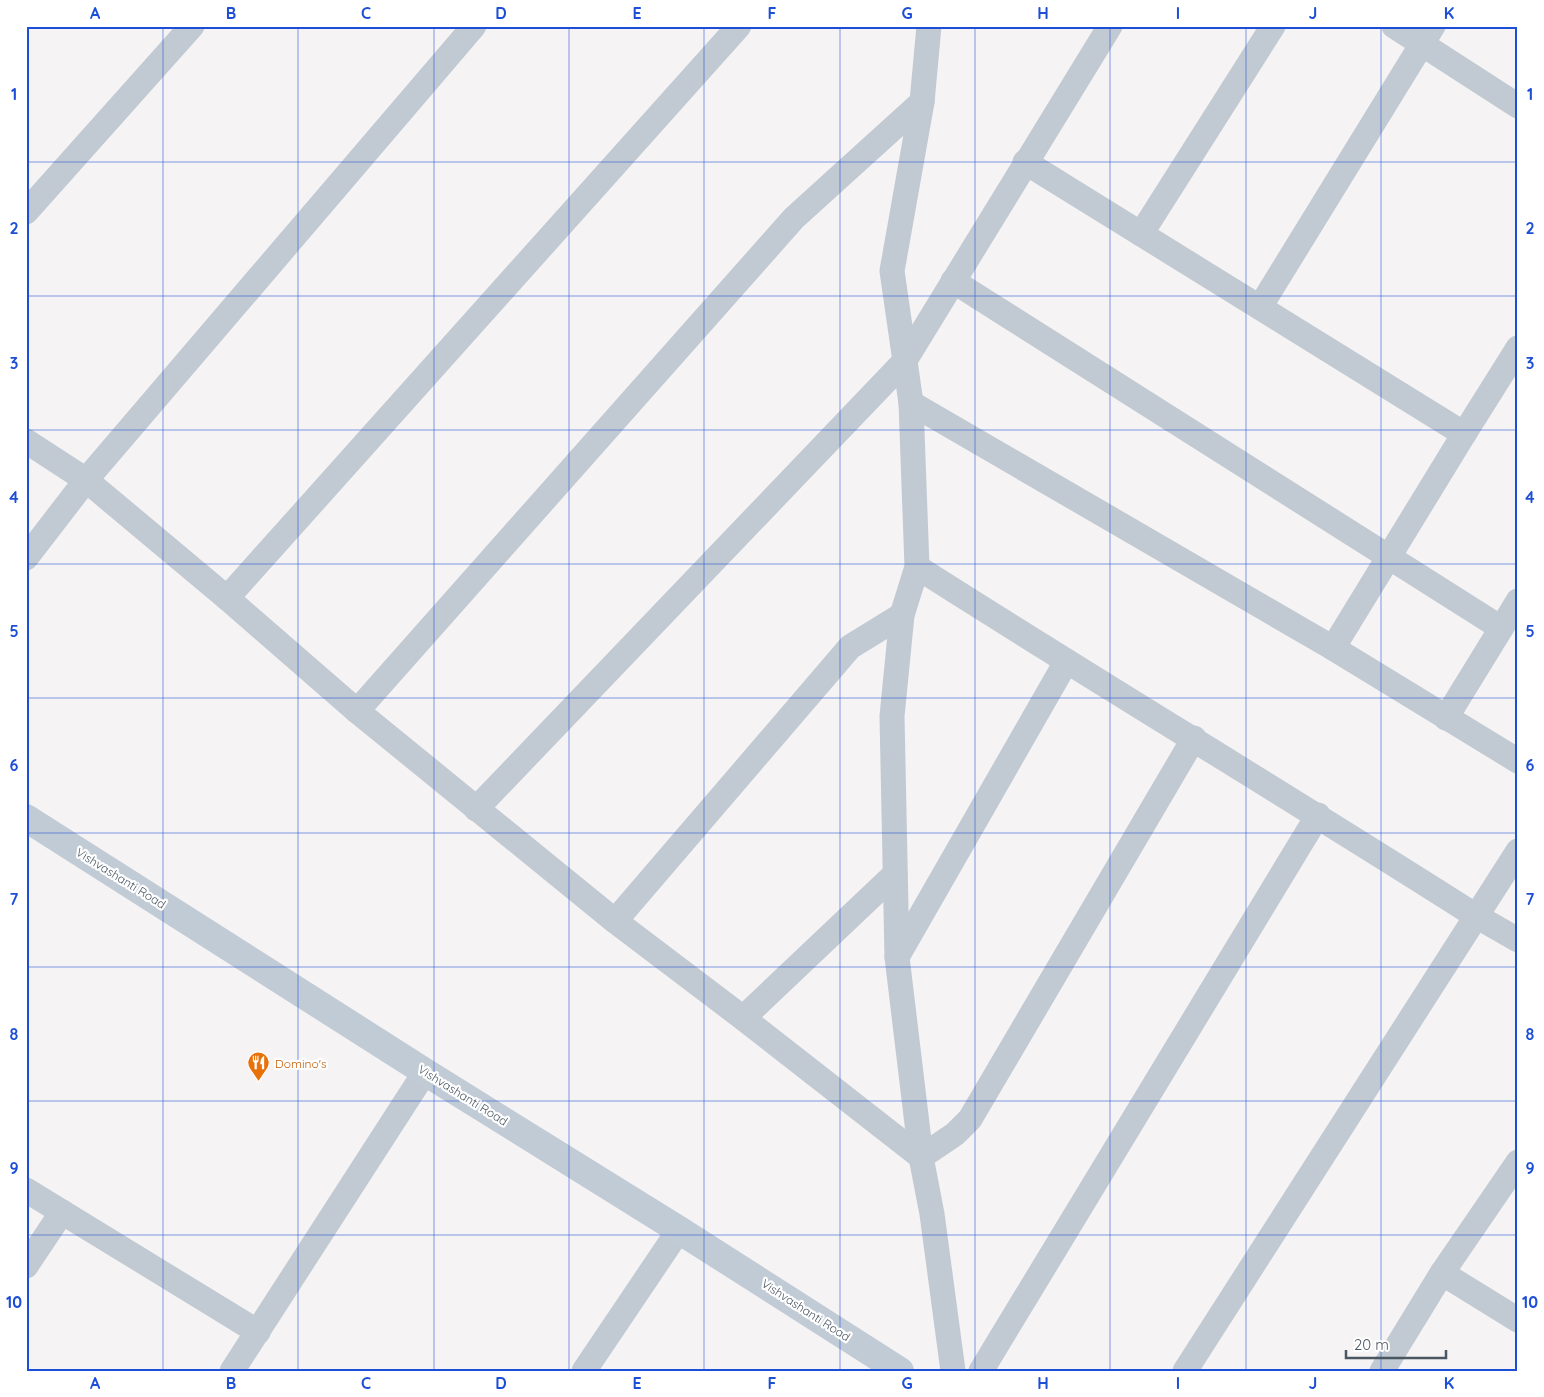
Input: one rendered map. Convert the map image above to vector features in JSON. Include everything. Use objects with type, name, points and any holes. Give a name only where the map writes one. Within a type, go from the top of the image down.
[{"type":"street","points":[[26,212],[192,26]]},
{"type":"street","points":[[26,558],[86,480],[474,26]]},
{"type":"street","points":[[227,598],[739,26]]},
{"type":"street","points":[[930,26],[922,102],[892,271],[911,403],[917,567],[902,615],[892,716],[897,956],[922,1157],[932,1214],[953,1371]]},
{"type":"street","points":[[476,809],[904,362],[1110,26]]},
{"type":"street","points":[[1141,234],[1272,26]]},
{"type":"street","points":[[1394,26],[1427,35],[1518,106]]},
{"type":"street","points":[[1260,307],[1427,35]]},
{"type":"street","points":[[358,711],[794,218],[922,102]]},
{"type":"street","points":[[1025,162],[1464,434]]},
{"type":"street","points":[[953,281],[1501,628]]},
{"type":"street","points":[[1332,648],[1518,348]]},
{"type":"street","points":[[911,403],[1332,648],[1518,762]]},
{"type":"street","points":[[26,441],[86,480],[358,711],[615,921],[922,1157]]},
{"type":"street","points":[[917,567],[1066,662],[1194,738],[1476,916],[1518,940]]},
{"type":"street","points":[[1446,718],[1518,601]]},
{"type":"street","points":[[615,921],[850,647],[902,615]]},
{"type":"street","points":[[897,956],[1066,662]]},
{"type":"street","points":[[922,1157],[955,1134],[970,1119],[1194,738]]},
{"type":"street","points":[[981,1371],[1318,815]]},
{"type":"street","name":"Vishvashanti Road","points":[[26,818],[425,1072],[680,1230],[900,1371]]},
{"type":"street","points":[[1185,1371],[1518,851]]},
{"type":"street","points":[[743,1018],[895,874]]},
{"type":"street","points":[[232,1371],[425,1072]]},
{"type":"street","points":[[1382,1371],[1442,1273],[1518,1162]]},
{"type":"street","points":[[26,1190],[258,1332]]},
{"type":"street","points":[[26,1266],[62,1212]]},
{"type":"street","points":[[584,1371],[680,1230]]},
{"type":"street","points":[[1442,1273],[1518,1320]]},
{"type":"place","name":"Domino's","points":[[259,1082]]}]
